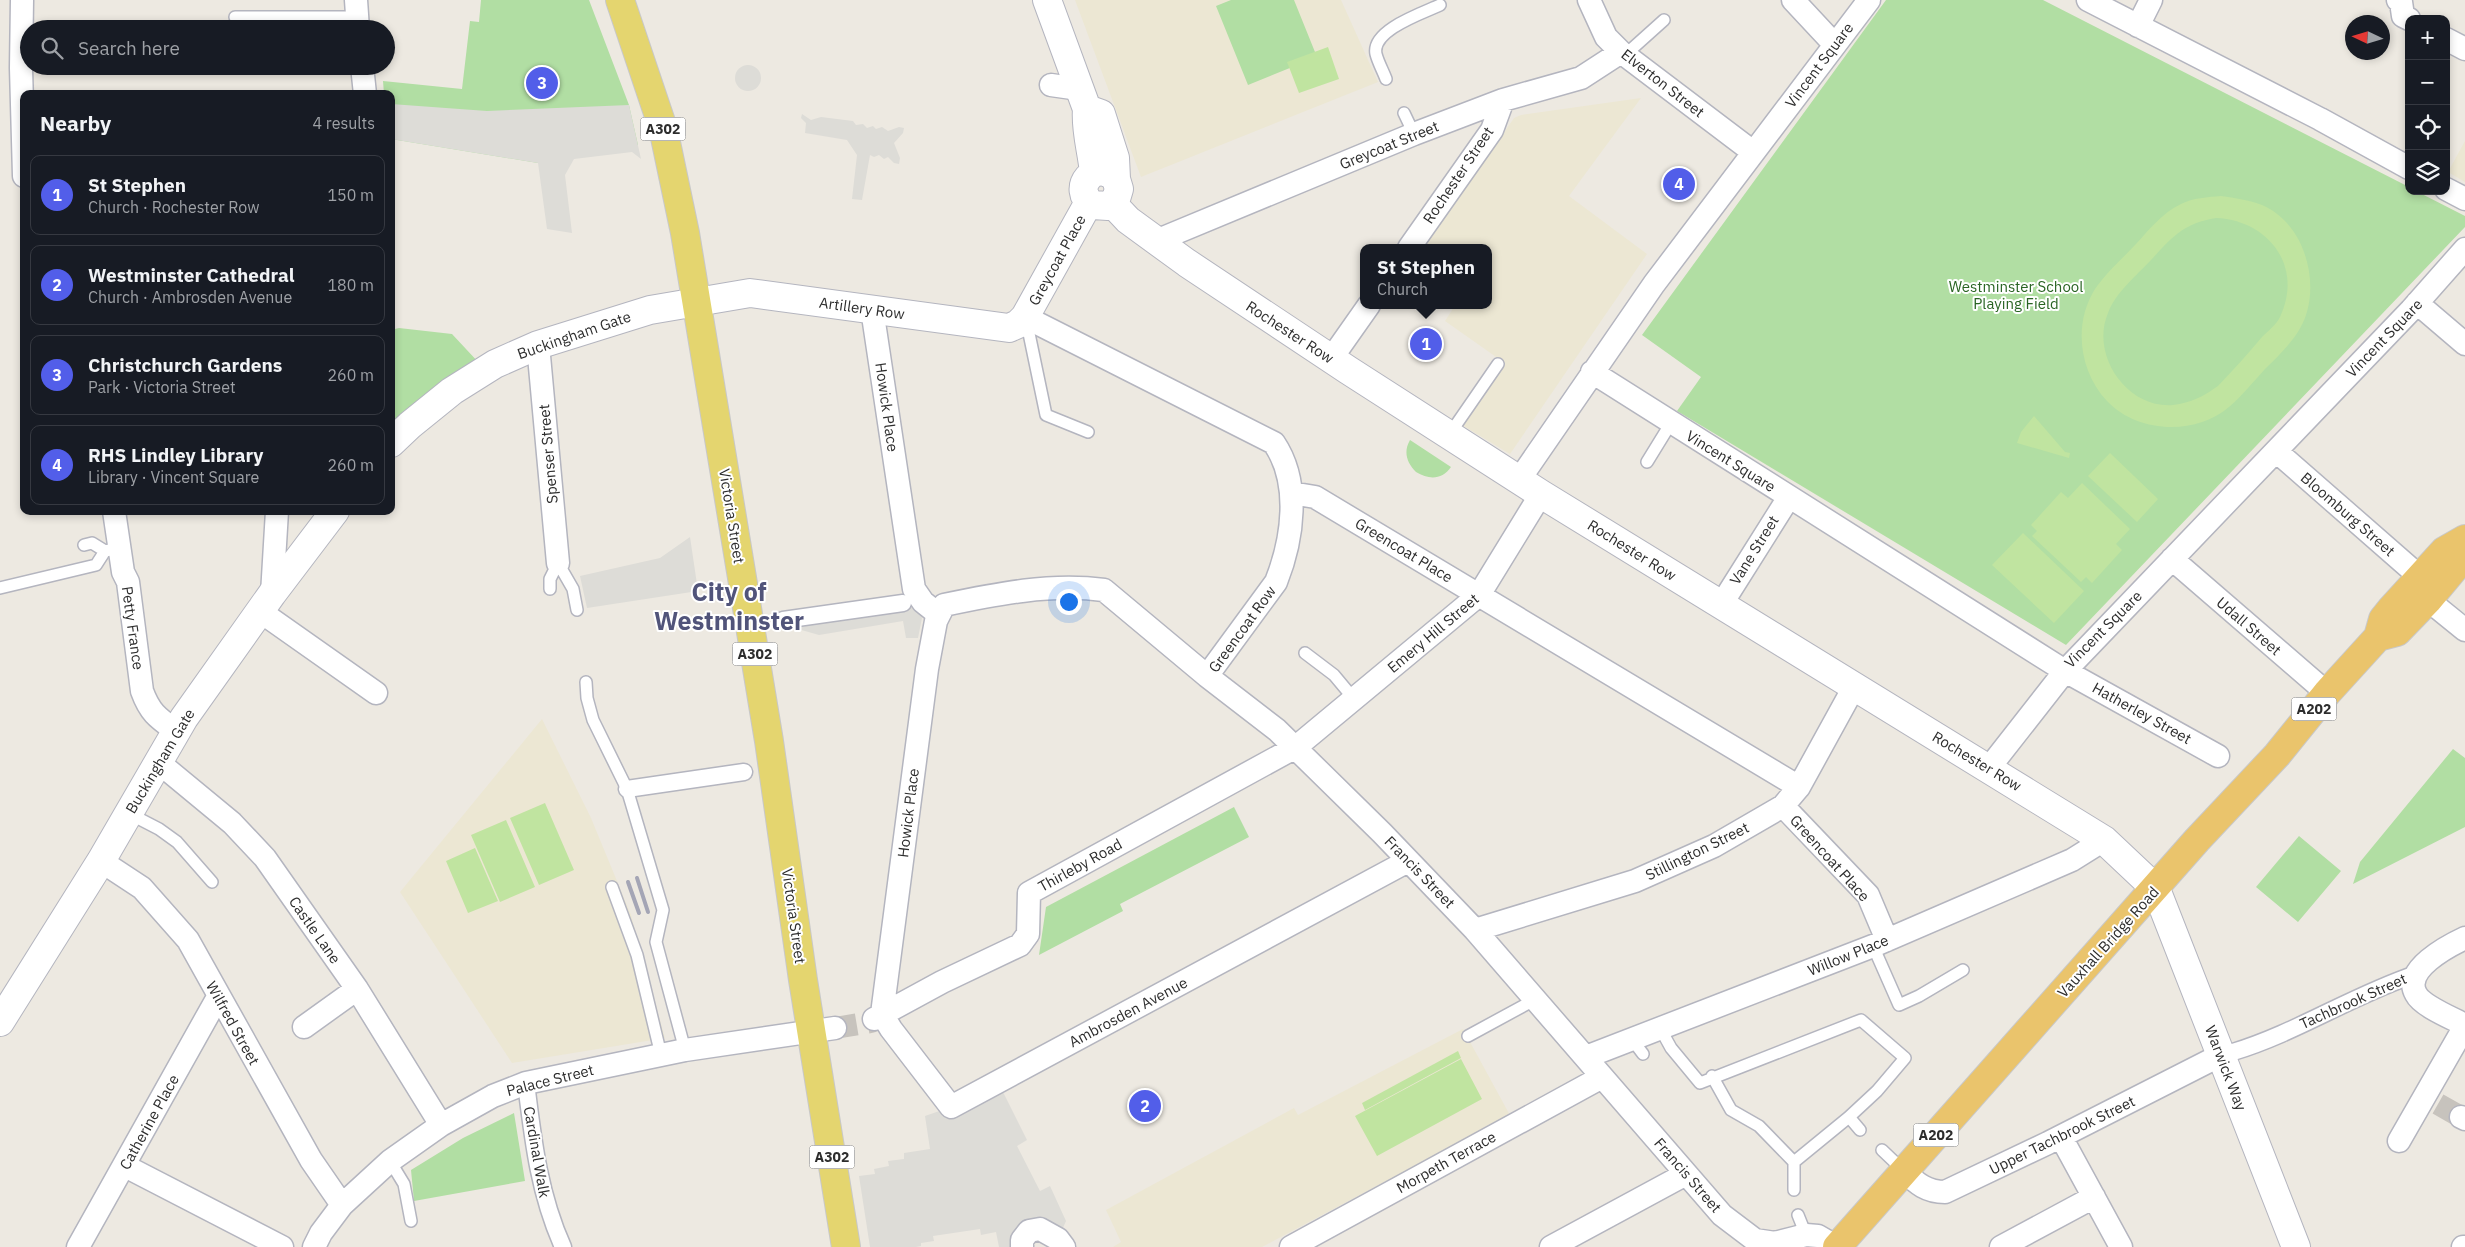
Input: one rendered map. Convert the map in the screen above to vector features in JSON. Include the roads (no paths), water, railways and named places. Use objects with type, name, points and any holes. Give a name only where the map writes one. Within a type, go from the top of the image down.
[{"type":"highway","name":"Vauxhall Bridge Road","points":[[1837,1247],[2197,840],[2277,755],[2327,693],[2378,637],[2383,619],[2424,588],[2444,550],[2464,541]]},
{"type":"main road","name":"Victoria Street","points":[[620,0],[663,128],[685,233],[769,741],[823,1030],[846,1247]]},
{"type":"main road","points":[[1048,0],[1083,99],[1101,114],[1105,123],[1115,158],[1103,189]]},
{"type":"main road","name":"Rochester Row","points":[[1103,189],[1128,220],[1156,241],[1331,359],[1541,494],[2104,840],[2156,888]]},
{"type":"main road","name":"Greycoat Place","points":[[1026,317],[1103,189]]},
{"type":"main road","name":"Artillery Row","points":[[695,302],[750,294],[1005,328],[1018,324],[1026,317]]},
{"type":"main road","name":"Buckingham Gate","points":[[395,439],[452,390],[495,364],[538,345],[650,310],[695,302]]},
{"type":"main road","name":"Buckingham Gate","points":[[0,1022],[101,861],[176,731],[266,603],[332,515]]},
{"type":"main road","name":"Warwick Way","points":[[2156,888],[2227,1054],[2296,1247]]},
{"type":"street","points":[[22,0],[22,20]]},
{"type":"street","name":"Elverton Street","points":[[1589,0],[1606,37],[1623,53],[1753,152]]},
{"type":"street","points":[[1793,0],[1835,45]]},
{"type":"street","name":"Vincent Square","points":[[1519,480],[1654,284],[1869,0]]},
{"type":"street","points":[[2088,0],[2320,119],[2405,166]]},
{"type":"street","points":[[2138,26],[2151,0]]},
{"type":"street","points":[[2450,41],[2465,49]]},
{"type":"street","name":"Greycoat Street","points":[[1156,241],[1414,134],[1502,100],[1581,78],[1623,53]]},
{"type":"street","points":[[21,75],[22,90]]},
{"type":"street","points":[[363,75],[365,90]]},
{"type":"street","points":[[1051,85],[1083,99]]},
{"type":"street","name":"Rochester Street","points":[[1412,244],[1492,130],[1502,100]]},
{"type":"street","points":[[2450,191],[2465,199]]},
{"type":"street","name":"Vincent Square","points":[[1592,372],[2065,671],[2417,303],[2465,249]]},
{"type":"street","points":[[2417,303],[2465,344]]},
{"type":"street","name":"Howick Place","points":[[872,309],[914,589],[923,602],[941,610],[927,669],[878,1016]]},
{"type":"street","points":[[1331,359],[1366,309]]},
{"type":"street","points":[[1026,317],[1274,443],[1283,456],[1290,474],[1291,493]]},
{"type":"street","name":"Spenser Street","points":[[538,345],[558,563]]},
{"type":"street","name":"Bloomburg Street","points":[[2276,451],[2424,588],[2465,630]]},
{"type":"street","name":"Greencoat Place","points":[[1291,493],[1315,497],[1799,787]]},
{"type":"street","name":"Greencoat Row","points":[[1207,676],[1276,582],[1281,570],[1291,516],[1291,493]]},
{"type":"street","name":"Emery Hill Street","points":[[1296,747],[1479,595],[1541,494]]},
{"type":"street","name":"Vane Street","points":[[1722,605],[1789,497]]},
{"type":"street","name":"Petty France","points":[[114,515],[112,550],[128,582],[142,691],[148,708],[155,716],[176,731]]},
{"type":"street","points":[[277,515],[266,603],[376,694]]},
{"type":"street","name":"Udall Street","points":[[2172,559],[2327,693]]},
{"type":"street","name":"Francis Street","points":[[941,610],[1015,590],[1104,590],[1296,747],[1475,930],[1686,1174],[1751,1243],[1775,1243],[1802,1225],[1837,1247]]},
{"type":"street","points":[[783,620],[903,603]]},
{"type":"street","points":[[1989,768],[2065,671]]},
{"type":"street","name":"Hatherley Street","points":[[2065,671],[2218,756]]},
{"type":"street","name":"Stillington Street","points":[[1475,930],[1635,881],[1714,846],[1783,806],[1799,787],[1854,687]]},
{"type":"street","name":"Thirleby Road","points":[[878,1016],[942,982],[1020,945],[1028,934],[1029,893],[1296,747]]},
{"type":"street","name":"Castle Lane","points":[[157,762],[232,823],[265,858],[357,989],[441,1125]]},
{"type":"street","points":[[627,789],[744,772]]},
{"type":"street","name":"Greencoat Place","points":[[1783,806],[1868,895],[1880,943]]},
{"type":"street","name":"Willow Place","points":[[1586,1057],[1637,1046],[1660,1028],[1880,943],[2072,860],[2104,840]]},
{"type":"street","name":"Wilfred Street","points":[[101,861],[142,888],[188,940],[218,997],[311,1160],[342,1205]]},
{"type":"street","name":"Ambrosden Avenue","points":[[878,1016],[891,1028],[951,1107],[1408,861]]},
{"type":"street","name":"Tachbrook Street","points":[[2227,1054],[2257,1045],[2370,991],[2416,974],[2421,966],[2465,938]]},
{"type":"street","points":[[2398,1141],[2431,1100],[2465,1025],[2426,1004],[2416,994],[2416,974]]},
{"type":"street","points":[[304,1027],[357,989]]},
{"type":"street","name":"Catherine Place","points":[[78,1247],[218,997]]},
{"type":"street","name":"Palace Street","points":[[314,1247],[321,1233],[342,1205],[390,1161],[441,1125],[493,1096],[526,1083],[685,1050],[823,1030]]},
{"type":"street","name":"Upper Tachbrook Street","points":[[1904,1171],[1920,1186],[1935,1192],[1946,1192],[2227,1054]]},
{"type":"street","name":"Morpeth Terrace","points":[[1291,1247],[1602,1077]]},
{"type":"street","name":"Cardinal Walk","points":[[526,1083],[534,1157],[549,1217],[563,1247]]},
{"type":"street","points":[[2061,1137],[2121,1247]]},
{"type":"street","points":[[125,1166],[282,1247]]},
{"type":"street","points":[[1551,1247],[1686,1174]]},
{"type":"street","points":[[2001,1247],[2094,1196]]},
{"type":"street","points":[[1022,1247],[1022,1240],[1029,1231],[1040,1229],[1058,1239],[1064,1247]]},
{"type":"lane","points":[[1386,79],[1375,53],[1377,43],[1385,31],[1440,5]]},
{"type":"lane","points":[[235,17],[357,15]]},
{"type":"lane","points":[[1623,53],[1664,20]]},
{"type":"lane","points":[[1404,113],[1414,134]]},
{"type":"lane","points":[[1026,317],[1046,415],[1088,432]]},
{"type":"lane","points":[[1449,435],[1498,364]]},
{"type":"lane","points":[[1647,462],[1671,423]]},
{"type":"lane","points":[[0,588],[96,564],[112,550],[92,543],[84,545]]},
{"type":"lane","points":[[550,589],[550,579],[558,563]]},
{"type":"lane","points":[[558,563],[573,588],[576,610]]},
{"type":"lane","points":[[1305,653],[1334,675],[1354,699]]},
{"type":"lane","points":[[586,682],[587,698],[593,720],[627,789],[663,910],[656,942],[685,1050]]},
{"type":"lane","points":[[128,813],[159,829],[177,842],[212,882]]},
{"type":"lane","points":[[612,887],[637,955],[661,1055]]},
{"type":"lane","points":[[1880,943],[1899,1005],[1919,996],[1963,970]]},
{"type":"lane","points":[[1468,1036],[1536,1000]]},
{"type":"lane","points":[[1660,1028],[1671,1048],[1700,1083],[1712,1076],[1861,1020],[1905,1058],[1877,1090],[1849,1117],[1794,1162]]},
{"type":"lane","points":[[1712,1076],[1731,1110],[1759,1126],[1794,1162],[1794,1190]]},
{"type":"lane","points":[[1849,1117],[1860,1130]]},
{"type":"lane","points":[[1882,1150],[1904,1171]]},
{"type":"lane","points":[[390,1161],[404,1184],[411,1222]]},
{"type":"tunnel","points":[[835,1028],[871,1022],[874,1019]]},
{"type":"tunnel","points":[[2438,1104],[2461,1117]]},
{"type":"railway","points":[[637,878],[648,912]]},
{"type":"railway","points":[[628,882],[639,913]]},
{"type":"place","name":"Christchurch Gardens","points":[[542,83]]},
{"type":"place","name":"RHS Lindley Library","points":[[1679,184]]},
{"type":"place","name":"St Stephen","points":[[1426,344]]},
{"type":"place","name":"Westminster Cathedral","points":[[1145,1106]]},
{"type":"district","name":"City of Westminster","points":[[729,606]]},
{"type":"park label","name":"Westminster School Playing Field","points":[[2016,294]]}]
